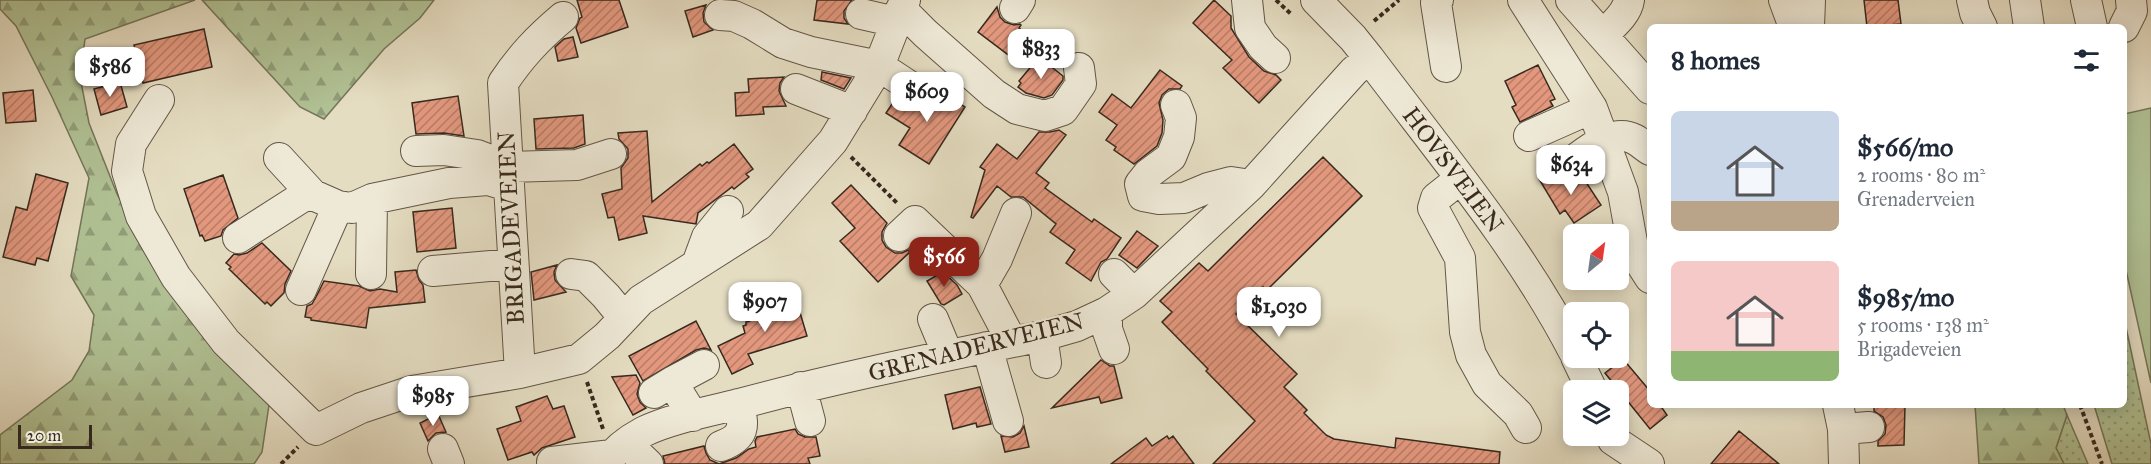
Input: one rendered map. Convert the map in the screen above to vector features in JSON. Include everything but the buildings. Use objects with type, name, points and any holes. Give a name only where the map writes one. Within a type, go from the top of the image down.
[{"type":"street","points":[[1438,0],[1436,3],[1446,67]]},
{"type":"street","points":[[1523,0],[1592,108],[1623,192],[1634,252],[1647,273]]},
{"type":"street","points":[[1571,0],[1647,85]]},
{"type":"street","points":[[1603,34],[1620,18],[1629,0]]},
{"type":"street","points":[[1784,0],[1793,24]]},
{"type":"street","points":[[1809,24],[1810,0]]},
{"type":"street","points":[[1972,0],[1980,24]]},
{"type":"street","points":[[2025,0],[2029,24]]},
{"type":"street","points":[[2086,0],[2091,24]]},
{"type":"street","points":[[2126,24],[2132,11],[2132,0]]},
{"type":"street","points":[[1239,1],[1250,28],[1263,47],[1275,58]]},
{"type":"street","name":"HOVSVEIEN","points":[[1325,2],[1506,240],[1563,332]]},
{"type":"street","points":[[159,100],[131,144],[127,171],[141,216],[176,278],[226,342],[316,430],[361,408],[412,391],[506,366],[579,359],[641,300],[759,225],[833,141],[879,66],[901,10]]},
{"type":"street","points":[[861,14],[901,10],[994,94],[1017,109],[1046,116],[1063,110],[1081,84],[1079,68]]},
{"type":"street","points":[[720,15],[734,16],[783,43],[812,52],[879,66],[914,89]]},
{"type":"street","name":"BRIGADEVEIEN","points":[[506,366],[513,264],[503,83],[532,44],[563,17]]},
{"type":"street","name":"GRENADERVEIEN","points":[[614,454],[645,432],[693,416],[745,393],[801,387],[999,345],[1044,349],[1077,326],[1107,312],[1124,284],[1251,185],[1354,71],[1361,48]]},
{"type":"street","points":[[796,89],[852,111]]},
{"type":"street","points":[[1176,105],[1181,118],[1179,137],[1171,157],[1148,174],[1140,184],[1143,196],[1159,199],[1184,198],[1231,182],[1251,185]]},
{"type":"street","points":[[1529,136],[1592,108]]},
{"type":"street","points":[[1566,166],[1604,141],[1618,136],[1632,138],[1647,148]]},
{"type":"street","points":[[416,152],[444,150],[477,155],[508,177]]},
{"type":"street","points":[[279,158],[313,195],[338,206],[352,208],[372,199],[449,183],[488,180],[577,165],[611,154]]},
{"type":"street","points":[[1460,179],[1436,198],[1433,208],[1460,258],[1465,332],[1476,367],[1487,384],[1518,414],[1526,428]]},
{"type":"street","points":[[238,238],[310,192]]},
{"type":"street","points":[[372,199],[372,274]]},
{"type":"street","points":[[301,290],[338,206]]},
{"type":"street","points":[[698,264],[707,237],[728,211]]},
{"type":"street","points":[[982,285],[997,259],[1016,213]]},
{"type":"street","points":[[907,229],[982,285],[999,345],[1008,421]]},
{"type":"street","points":[[433,271],[513,264]]},
{"type":"street","points":[[571,274],[586,276],[624,318]]},
{"type":"street","points":[[1107,312],[1107,329],[1114,349]]},
{"type":"street","points":[[933,319],[948,356]]},
{"type":"street","points":[[693,416],[663,388],[704,365]]},
{"type":"street","points":[[801,387],[810,422]]},
{"type":"street","points":[[721,446],[733,441],[742,432],[745,393]]},
{"type":"street","points":[[1844,464],[1850,420]]},
{"type":"street","points":[[1613,446],[1649,464]]},
{"type":"street","points":[[552,462],[614,454],[648,464]]},
{"type":"path","points":[[1361,48],[1399,0]]},
{"type":"path","points":[[833,141],[867,171],[907,229]]},
{"type":"path","points":[[579,359],[614,454]]},
{"type":"path","points":[[2081,408],[2102,464]]},
{"type":"green space","points":[[0,0],[195,0],[85,39],[80,77],[89,123],[117,194],[164,279],[269,405],[262,452],[254,464],[0,464],[0,435],[72,380],[89,351],[94,315],[71,276],[89,178],[16,26],[0,9]]},
{"type":"green space","points":[[202,0],[434,0],[420,18],[384,49],[324,119],[300,107]]},
{"type":"green space","points":[[2151,108],[2151,383],[2127,275],[2127,113]]},
{"type":"green space","points":[[2127,332],[2151,444],[2151,464],[2112,464],[2095,408],[2127,408]]},
{"type":"green space","points":[[1975,408],[2064,408],[2067,415],[2056,448],[2064,464],[1979,464]]},
{"type":"green space","points":[[2067,415],[2088,464],[2064,464],[2056,448]]}]
